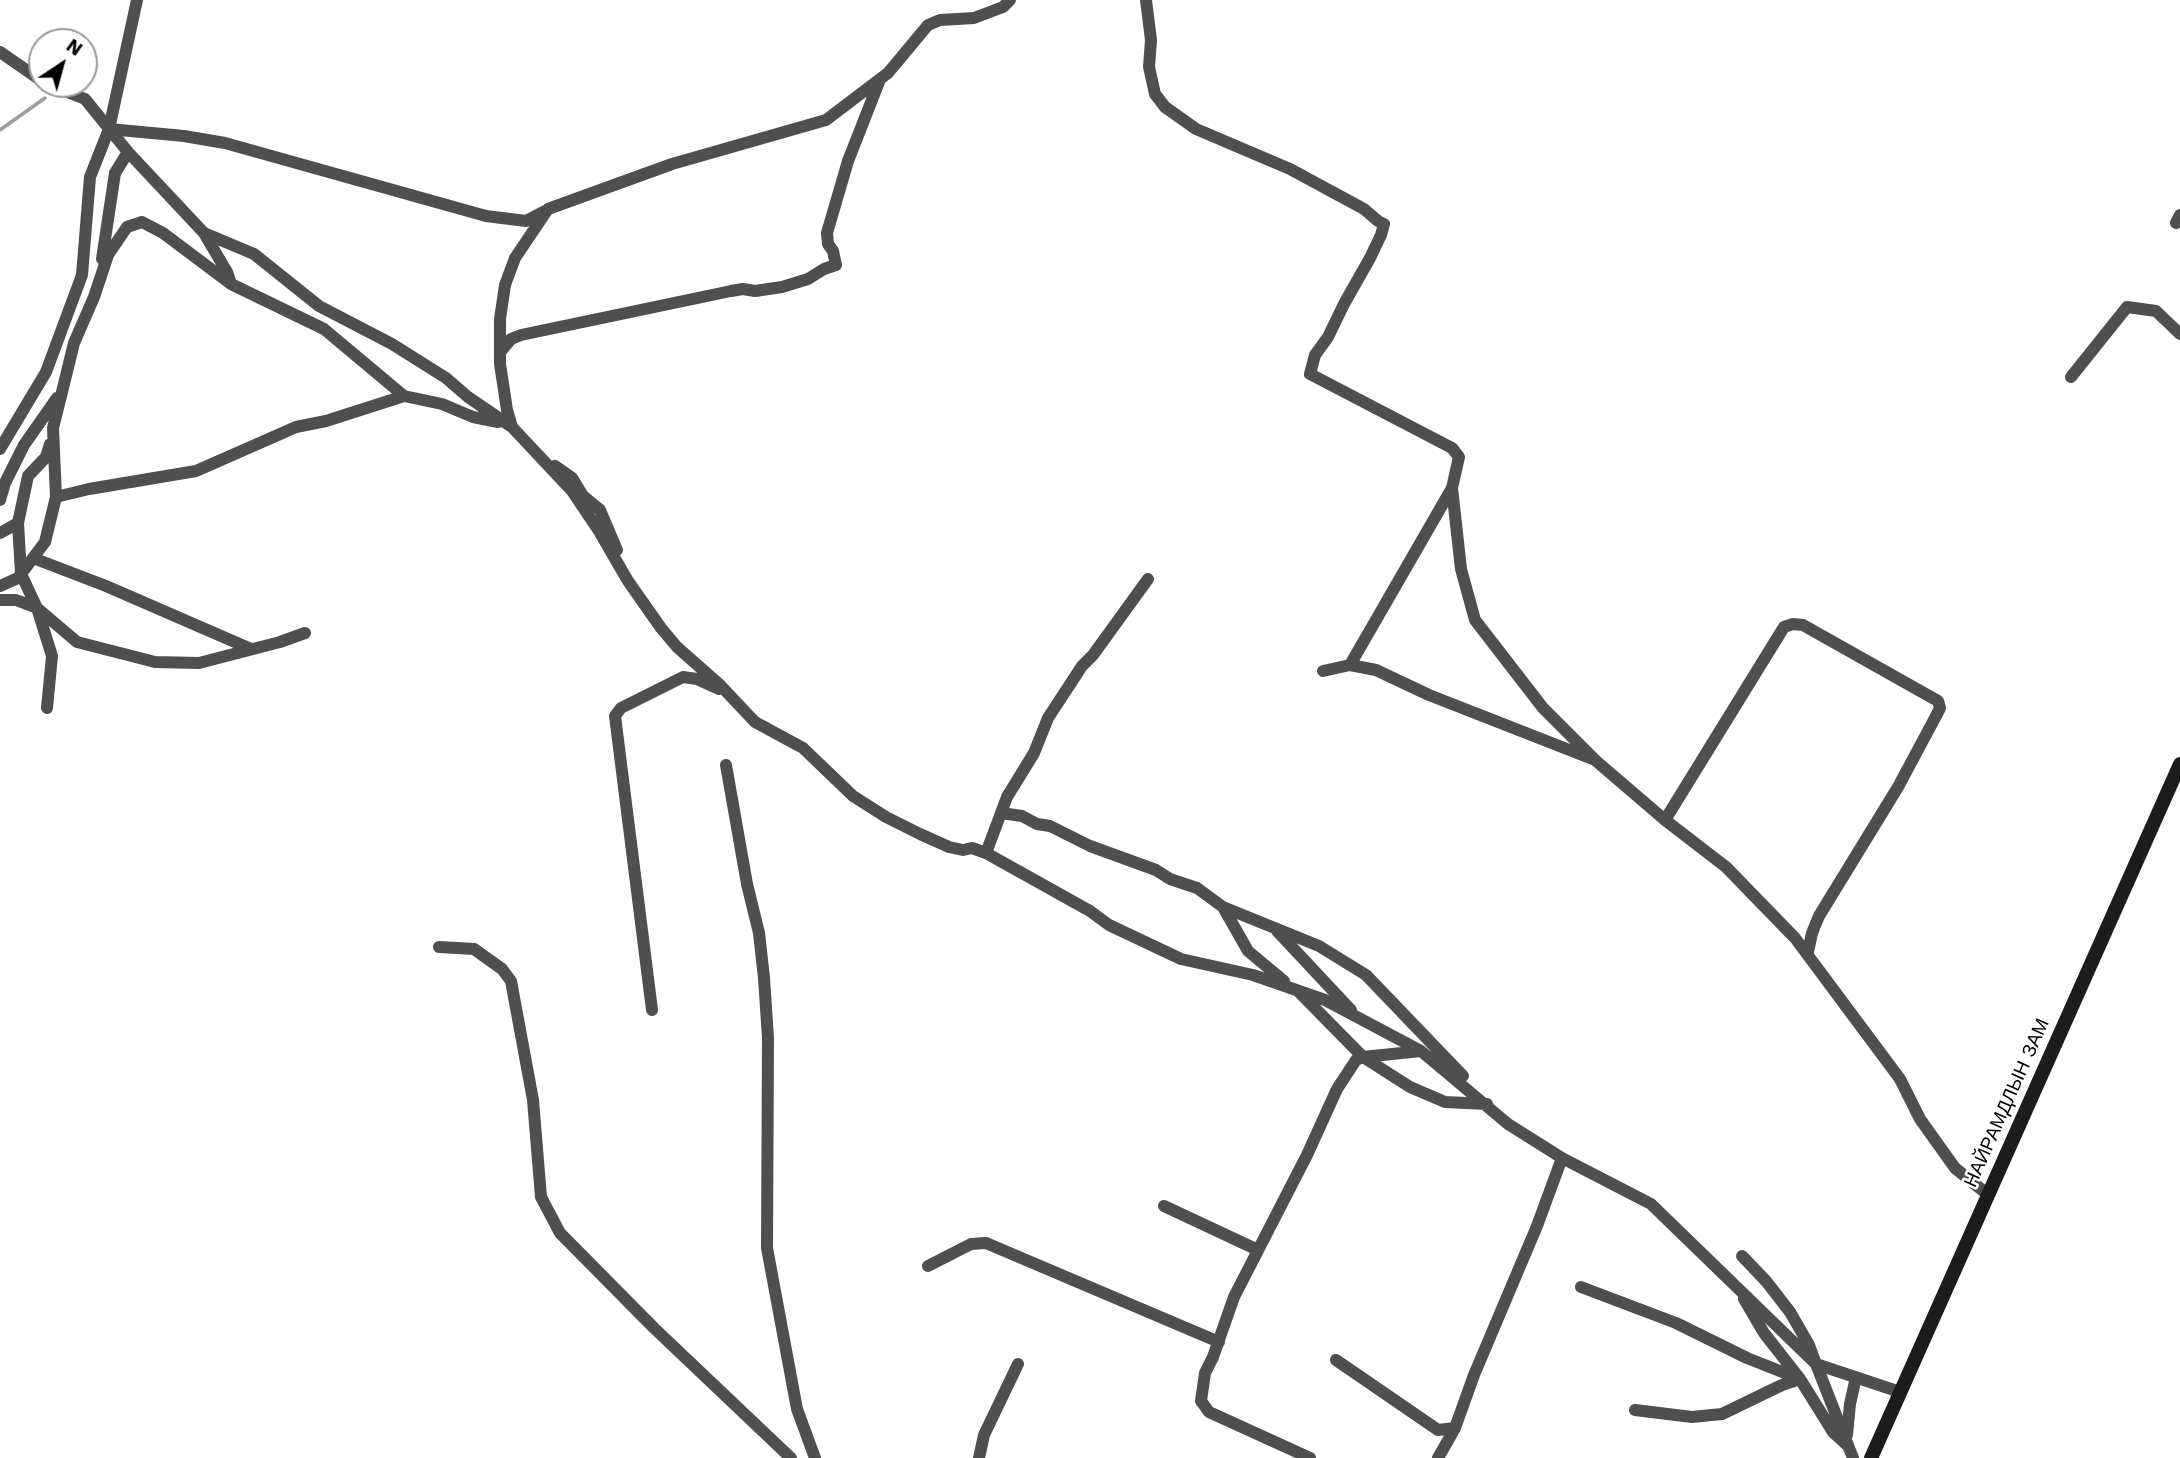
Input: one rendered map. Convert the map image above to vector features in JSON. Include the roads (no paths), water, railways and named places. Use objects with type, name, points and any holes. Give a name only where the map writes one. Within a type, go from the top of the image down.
[{"type":"main road","name":"НАЙРАМДЛЫН ЗАМ","points":[[1871,1458],[2180,764]]},
{"type":"street","points":[[0,449],[47,372],[82,275],[90,177],[109,129],[137,0]]},
{"type":"street","points":[[109,129],[225,143],[486,216],[526,222],[548,209],[672,164],[826,120],[879,82],[898,63],[928,24],[940,20],[974,18],[1003,7],[1010,0]]},
{"type":"street","points":[[1146,0],[1151,40],[1149,67],[1155,94],[1165,107],[1196,129],[1290,169],[1364,209],[1384,224],[1370,258],[1328,337],[1315,355],[1310,374],[1452,448],[1459,457],[1452,488],[1350,665]]},
{"type":"street","points":[[0,52],[28,71]]},
{"type":"street","points":[[500,352],[511,339],[521,335],[731,291],[743,289],[755,292],[782,287],[808,279],[836,265],[827,233],[848,160],[879,82]]},
{"type":"street","points":[[82,98],[128,152],[204,233],[231,284]]},
{"type":"street","points":[[99,283],[115,173],[128,152]]},
{"type":"street","points":[[509,425],[500,352],[500,319],[505,285],[516,258],[548,209]]},
{"type":"street","points":[[47,708],[52,656],[37,608],[21,574],[18,523],[28,476],[47,457],[74,343],[108,255],[127,227],[142,222],[163,233],[231,284],[324,329],[404,396],[442,404],[473,417],[509,425]]},
{"type":"street","points":[[204,233],[254,254],[319,306],[391,344],[446,378],[509,425],[572,491],[641,601],[677,647],[755,722],[795,742],[839,785],[877,812],[949,847],[963,850],[972,848],[986,853],[1090,911],[1109,925],[1181,958],[1253,975],[1325,1000],[1422,1051],[1508,1124],[1562,1158],[1651,1204],[1816,1364],[1900,1392]]},
{"type":"street","points":[[2071,377],[2127,307],[2156,310],[2180,334]]},
{"type":"street","points":[[0,500],[5,483],[24,445],[62,392]]},
{"type":"street","points":[[55,497],[196,471],[296,427],[326,421],[404,396]]},
{"type":"street","points":[[0,586],[18,578],[45,542],[55,497],[53,428]]},
{"type":"street","points":[[1452,488],[1461,569],[1475,620],[1543,708],[1595,760],[1665,820],[1726,866],[1808,952],[1900,1079],[1920,1119],[1955,1168],[1987,1194]]},
{"type":"street","points":[[0,533],[18,523]]},
{"type":"street","points":[[33,558],[106,586],[251,649]]},
{"type":"street","points":[[986,853],[1011,790],[1034,753],[1048,718],[1082,666],[1093,655],[1148,579]]},
{"type":"street","points":[[0,600],[16,600],[37,608],[77,642],[155,662],[200,663],[305,633]]},
{"type":"street","points":[[1665,820],[1784,626],[1803,625],[1938,701],[1940,708],[1898,787],[1819,916],[1808,952]]},
{"type":"street","points":[[1323,671],[1350,665],[1376,670],[1429,695],[1595,760]]},
{"type":"street","points":[[652,1010],[615,716],[621,708],[683,677],[697,679],[723,689]]},
{"type":"street","points":[[726,765],[747,884],[759,933],[764,978],[768,1038],[766,1248],[797,1409],[815,1458]]},
{"type":"street","points":[[1001,813],[1023,816],[1037,824],[1051,826],[1090,846],[1197,888],[1223,907],[1320,946],[1366,975],[1463,1075],[1471,1092]]},
{"type":"street","points":[[1223,907],[1248,951],[1296,989],[1363,1057],[1410,1087],[1445,1102],[1487,1104]]},
{"type":"street","points":[[1275,928],[1357,1017]]},
{"type":"street","points":[[439,947],[474,949],[502,969],[511,981],[533,1100],[541,1197],[560,1233],[654,1328],[791,1458]]},
{"type":"street","points":[[1310,1458],[1209,1412],[1201,1401],[1205,1373],[1234,1297],[1307,1155],[1331,1099],[1356,1060],[1422,1051]]},
{"type":"street","points":[[1438,1458],[1455,1427],[1562,1158]]},
{"type":"street","points":[[1164,1206],[1258,1250]]},
{"type":"street","points":[[928,1266],[971,1244],[986,1243],[1219,1342]]},
{"type":"street","points":[[1742,1256],[1790,1312],[1809,1345],[1853,1458]]},
{"type":"street","points":[[1580,1287],[1676,1323],[1747,1358],[1800,1379]]},
{"type":"street","points":[[1739,1290],[1764,1333],[1800,1379],[1833,1432],[1847,1442]]},
{"type":"street","points":[[1336,1360],[1438,1430],[1455,1427]]},
{"type":"street","points":[[979,1458],[984,1435],[1018,1364]]},
{"type":"street","points":[[1847,1442],[1850,1404],[1856,1377]]},
{"type":"street","points":[[1635,1410],[1692,1417],[1722,1414],[1800,1379]]},
{"type":"waterway","points":[[0,130],[45,98]]}]
